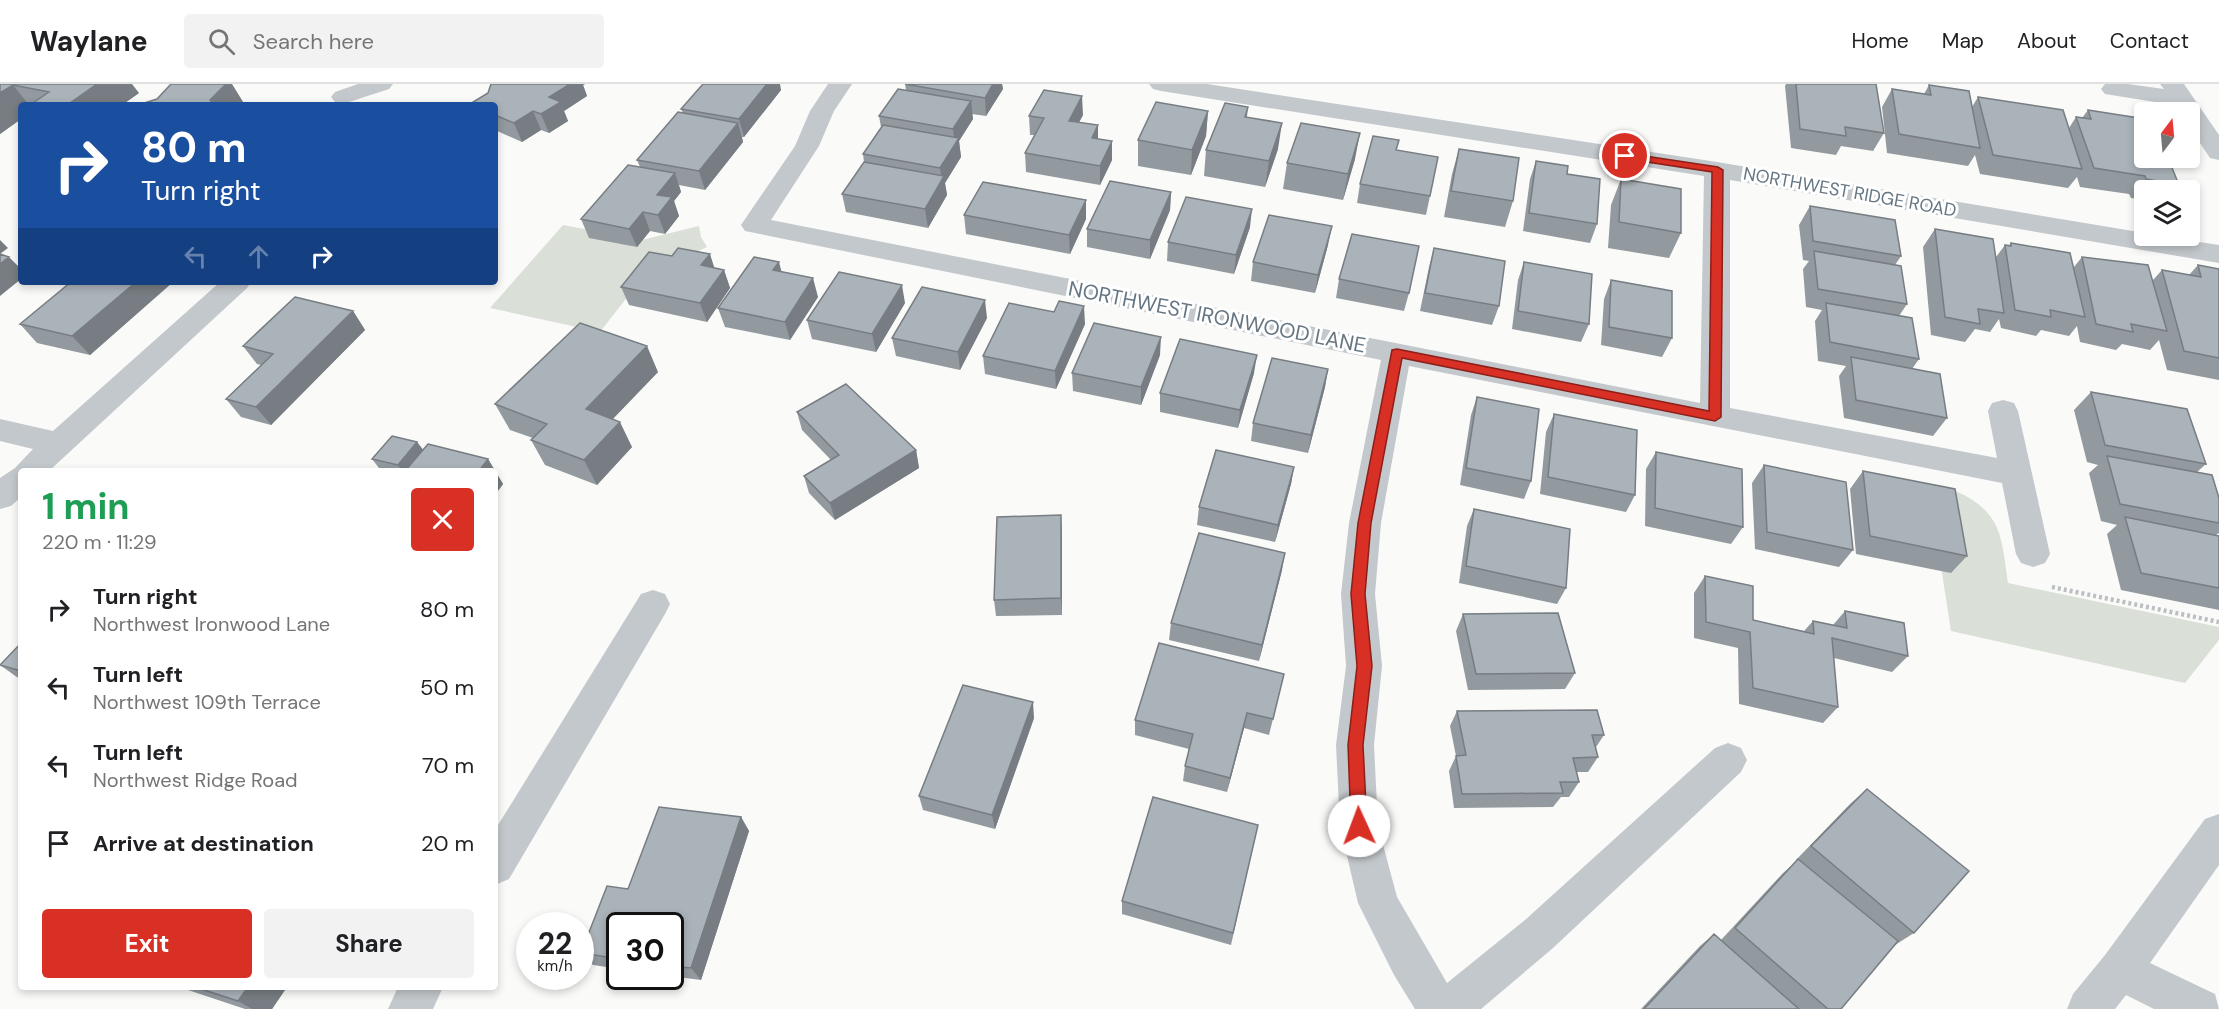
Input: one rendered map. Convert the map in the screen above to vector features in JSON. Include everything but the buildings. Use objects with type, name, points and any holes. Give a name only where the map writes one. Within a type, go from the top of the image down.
[{"type":"street","points":[[341,95],[381,84]]},
{"type":"street","name":"NORTHWEST IRONWOOD LANE","points":[[840,84],[822,111],[807,146],[754,225],[1715,417],[1770,425],[2016,474]]},
{"type":"street","name":"NORTHWEST RIDGE ROAD","points":[[1161,84],[1718,170],[2219,254]]},
{"type":"street","points":[[2113,89],[2177,91],[2219,153]]},
{"type":"street","points":[[1715,417],[1718,170]]},
{"type":"street","points":[[32,468],[234,285]]},
{"type":"street","points":[[1397,353],[1365,523],[1358,594],[1364,666],[1355,745],[1359,826],[1378,903],[1439,1009]]},
{"type":"street","points":[[2003,411],[2033,554]]},
{"type":"street","points":[[0,430],[59,444]]},
{"type":"street","points":[[0,497],[18,481]]},
{"type":"street","points":[[498,861],[653,604]]},
{"type":"street","points":[[1448,1009],[1539,934],[1728,760]]},
{"type":"street","points":[[2088,1009],[2120,970],[2219,832]]},
{"type":"street","points":[[2120,970],[2200,1009]]},
{"type":"street","points":[[409,1009],[420,990]]},
{"type":"path","points":[[2033,554],[2026,564],[2031,582],[2219,622]]},
{"type":"shaded area","points":[[563,225],[642,240],[699,226],[701,237],[707,247],[643,277],[600,332],[490,308]]},
{"type":"shaded area","points":[[1928,483],[1958,492],[1985,510],[1997,528],[2008,583],[2219,627],[2219,640],[2185,683],[1951,631]]},
{"type":"route","points":[[1359,826],[1355,745],[1364,666],[1358,594],[1365,523],[1397,353],[1715,417],[1718,170],[1625,156]]}]
